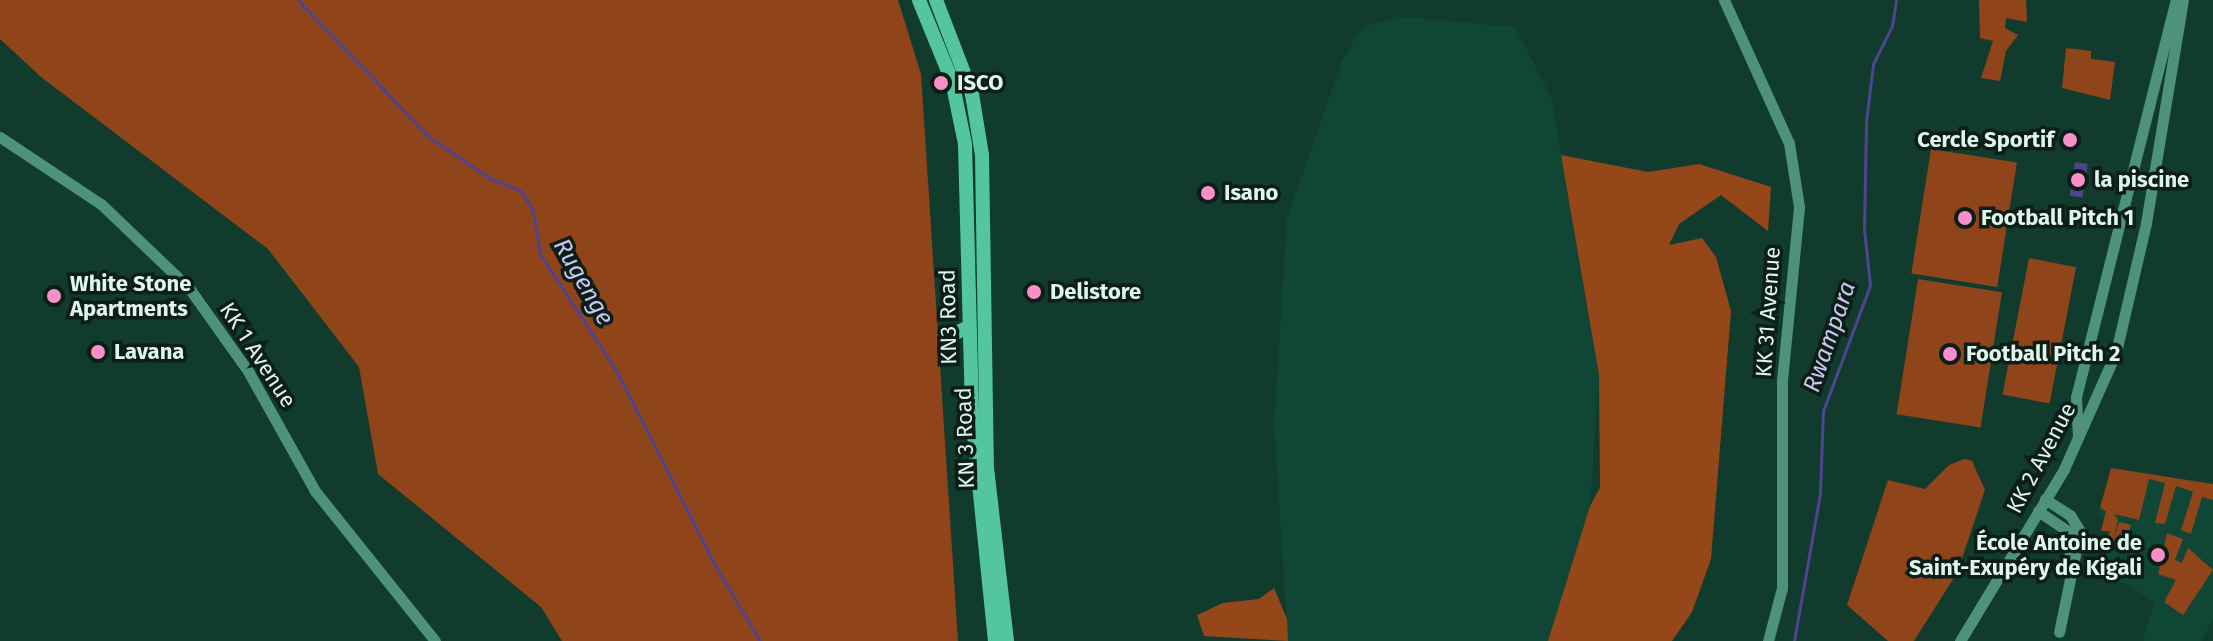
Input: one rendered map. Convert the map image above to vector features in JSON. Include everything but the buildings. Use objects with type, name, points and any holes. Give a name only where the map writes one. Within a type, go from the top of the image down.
[{"type":"highway","name":"KN3 Road","points":[[919,0],[952,81],[965,144],[969,327],[979,521],[995,641]]},
{"type":"highway","name":"KN 3 Road","points":[[936,0],[972,94],[982,155],[987,468],[1007,641]]},
{"type":"highway","points":[[945,338],[969,327]]},
{"type":"main road","name":"KK 31 Avenue","points":[[1724,0],[1789,143],[1799,207],[1782,381],[1782,588],[1768,641]]},
{"type":"main road","points":[[2078,437],[2076,397],[2176,0]]},
{"type":"main road","name":"KK 2 Avenue","points":[[1960,641],[2045,499],[2078,437],[2116,352],[2130,307],[2183,0]]},
{"type":"main road","name":"KK 1 Avenue","points":[[0,137],[101,204],[189,288],[248,371],[315,491],[435,641]]},
{"type":"main road","points":[[2045,499],[2070,515],[2080,531],[2058,637]]},
{"type":"main road","points":[[2038,511],[2071,533],[2058,637]]},
{"type":"shaded area","points":[[0,0],[898,0],[921,74],[958,641],[562,641],[541,607],[378,474],[359,367],[268,249],[41,77],[0,39]]},
{"type":"shaded area","points":[[1979,0],[2026,0],[2027,22],[2006,18],[2005,28],[2018,35],[2006,51],[2000,81],[1981,78],[1993,41],[1980,38]]},
{"type":"shaded area","points":[[1403,17],[1515,27],[1551,96],[1599,375],[1590,506],[1548,641],[1288,641],[1274,424],[1287,219],[1341,63],[1362,27]]},
{"type":"shaded area","points":[[2066,48],[2091,51],[2091,59],[2115,62],[2110,100],[2062,88]]},
{"type":"shaded area","name":"Football Pitch 1","points":[[1931,149],[2017,163],[1997,287],[1911,273]]},
{"type":"shaded area","points":[[1561,155],[1648,172],[1699,164],[1771,187],[1768,231],[1721,195],[1679,224],[1669,245],[1702,238],[1716,257],[1731,311],[1711,559],[1692,612],[1672,641],[1548,641],[1590,506],[1600,488],[1599,375]]},
{"type":"shaded area","name":"la piscine","points":[[2075,162],[2088,164],[2083,198],[2070,196]]},
{"type":"shaded area","points":[[2029,258],[2076,267],[2050,404],[2002,394]]},
{"type":"shaded area","name":"Football Pitch 2","points":[[1918,279],[2002,292],[1981,428],[1897,414]]},
{"type":"shaded area","points":[[1964,459],[1972,461],[1985,490],[1957,573],[1914,641],[1888,641],[1847,605],[1888,480],[1925,489],[1949,465]]},
{"type":"shaded area","name":"École Antoine de Saint-Exupéry de Kigali","points":[[2111,468],[2213,484],[2213,620],[2201,641],[2143,641],[2154,602],[2129,585],[2099,578],[2108,533],[2101,531],[2104,517],[2098,514]]},
{"type":"shaded area","points":[[2111,468],[2213,484],[2213,500],[2202,497],[2191,534],[2181,530],[2193,492],[2176,486],[2165,524],[2155,523],[2165,483],[2149,479],[2139,520],[2114,514],[2118,520],[2113,540],[2119,522],[2131,525],[2125,549],[2112,545],[2102,553],[2110,531],[2101,531],[2106,511],[2100,508]]},
{"type":"shaded area","points":[[2167,533],[2183,539],[2175,560],[2182,563],[2188,548],[2213,570],[2183,615],[2164,602],[2176,580],[2158,574]]},
{"type":"shaded area","points":[[1274,588],[1287,619],[1288,641],[1204,636],[1197,615],[1223,603],[1259,599]]},
{"type":"waterway","name":"Rugenge","points":[[298,0],[429,137],[491,179],[520,190],[533,210],[540,254],[617,372],[716,567],[760,641]]},
{"type":"waterway","name":"Rwampara","points":[[1794,641],[1820,493],[1823,411],[1870,285],[1864,229],[1866,122],[1873,64],[1892,26],[1896,0]]},
{"type":"place","name":"ISCO","points":[[941,83]]},
{"type":"place","name":"Cercle Sportif","points":[[2070,140]]},
{"type":"place","name":"la piscine","points":[[2078,180]]},
{"type":"place","name":"Isano","points":[[1208,193]]},
{"type":"place","name":"Football Pitch 1","points":[[1965,218]]},
{"type":"place","name":"Delistore","points":[[1034,292]]},
{"type":"place","name":"White Stone Apartments","points":[[54,296]]},
{"type":"place","name":"Lavana","points":[[98,352]]},
{"type":"place","name":"Football Pitch 2","points":[[1950,354]]},
{"type":"place","name":"École Antoine de Saint-Exupéry de Kigali","points":[[2158,555]]}]
